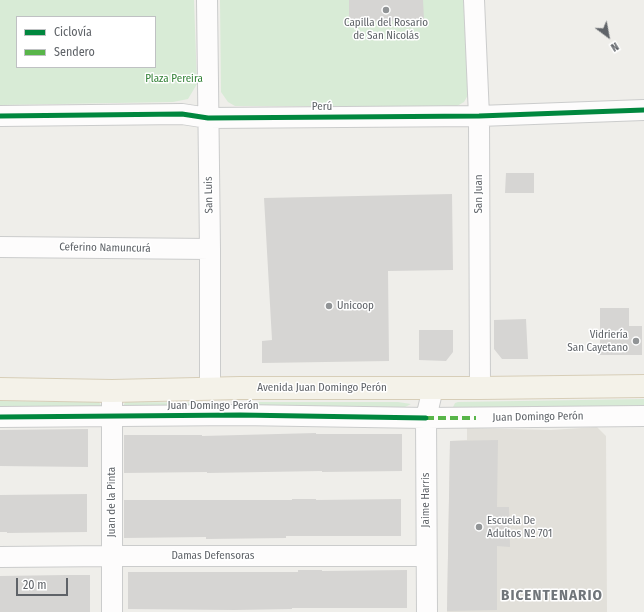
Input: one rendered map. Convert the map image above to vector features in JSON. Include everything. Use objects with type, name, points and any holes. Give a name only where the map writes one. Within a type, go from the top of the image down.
[{"type":"main road","name":"Avenida Juan Domingo Perón","points":[[0,388],[112,392],[240,388],[644,386]]},
{"type":"street","name":"San Luis","points":[[206,0],[210,249],[210,389]]},
{"type":"street","name":"San Juan","points":[[474,0],[478,116],[480,388]]},
{"type":"street","name":"Perú","points":[[0,116],[182,114],[208,118],[478,116],[644,110]]},
{"type":"street","name":"Ceferino Namuncurá","points":[[0,247],[210,249]]},
{"type":"street","points":[[240,388],[240,415]]},
{"type":"street","name":"Jaime Harris","points":[[427,612],[426,418],[433,388]]},
{"type":"street","name":"Juan de la Pinta","points":[[112,392],[112,612]]},
{"type":"street","name":"Juan Domingo Perón","points":[[0,417],[240,415],[476,418],[644,416]]},
{"type":"street","name":"Damas Defensoras","points":[[0,557],[426,556]]},
{"type":"shaded area","points":[[597,427],[606,436],[607,612],[447,612],[450,441],[467,440],[467,428],[551,430]]},
{"type":"green space","name":"Plaza Pereira","points":[[0,0],[194,0],[197,84],[188,99],[173,102],[0,105]]},
{"type":"green space","points":[[220,0],[465,0],[468,95],[464,102],[457,106],[235,106],[228,102],[221,92]]},
{"type":"green space","points":[[644,399],[644,408],[452,409],[455,403],[458,402]]},
{"type":"green space","points":[[0,401],[99,402],[102,407],[0,410]]},
{"type":"green space","points":[[125,402],[223,403],[223,411],[123,407]]},
{"type":"green space","points":[[252,402],[398,402],[411,404],[401,409],[249,406]]},
{"type":"building","name":"Capilla del Rosario de San Nicolás","points":[[349,0],[423,0],[424,20],[349,22]]},
{"type":"building","points":[[506,173],[534,173],[534,193],[505,193]]},
{"type":"building","name":"Unicoop","points":[[452,194],[453,270],[388,271],[389,361],[262,363],[262,341],[272,340],[264,198]]},
{"type":"building","points":[[600,308],[629,308],[629,326],[642,326],[642,355],[600,355]]},
{"type":"building","points":[[526,319],[528,359],[502,359],[494,349],[494,320]]},
{"type":"building","points":[[419,330],[453,330],[453,352],[446,361],[419,360]]},
{"type":"building","points":[[88,429],[88,467],[0,466],[0,430]]},
{"type":"building","points":[[316,433],[402,434],[402,471],[124,473],[124,435],[202,436]]},
{"type":"building","name":"Escuela De Adultos Nº 701","points":[[498,440],[497,507],[509,507],[510,547],[497,546],[497,610],[447,611],[450,441]]},
{"type":"building","points":[[87,494],[87,532],[0,532],[0,495]]},
{"type":"building","points":[[401,499],[401,536],[286,536],[286,538],[206,539],[206,537],[124,538],[124,500]]},
{"type":"building","points":[[298,570],[407,570],[407,608],[292,608],[234,610],[128,609],[128,572],[298,572]]},
{"type":"building","points":[[90,575],[90,612],[0,612],[0,576]]},
{"type":"marked path","points":[[426,418],[476,418]]},
{"type":"cycle path","points":[[0,116],[182,114],[208,118],[479,116],[644,110]]},
{"type":"cycle path","points":[[0,417],[240,415],[426,418]]},
{"type":"place","name":"Capilla del Rosario de San Nicolás","points":[[386,10]]},
{"type":"place","name":"Unicoop","points":[[329,306]]},
{"type":"place","name":"Vidriería San Cayetano","points":[[636,341]]},
{"type":"place","name":"Escuela De Adultos Nº 701","points":[[479,527]]},
{"type":"district","name":"BICENTENARIO","points":[[552,596]]}]
